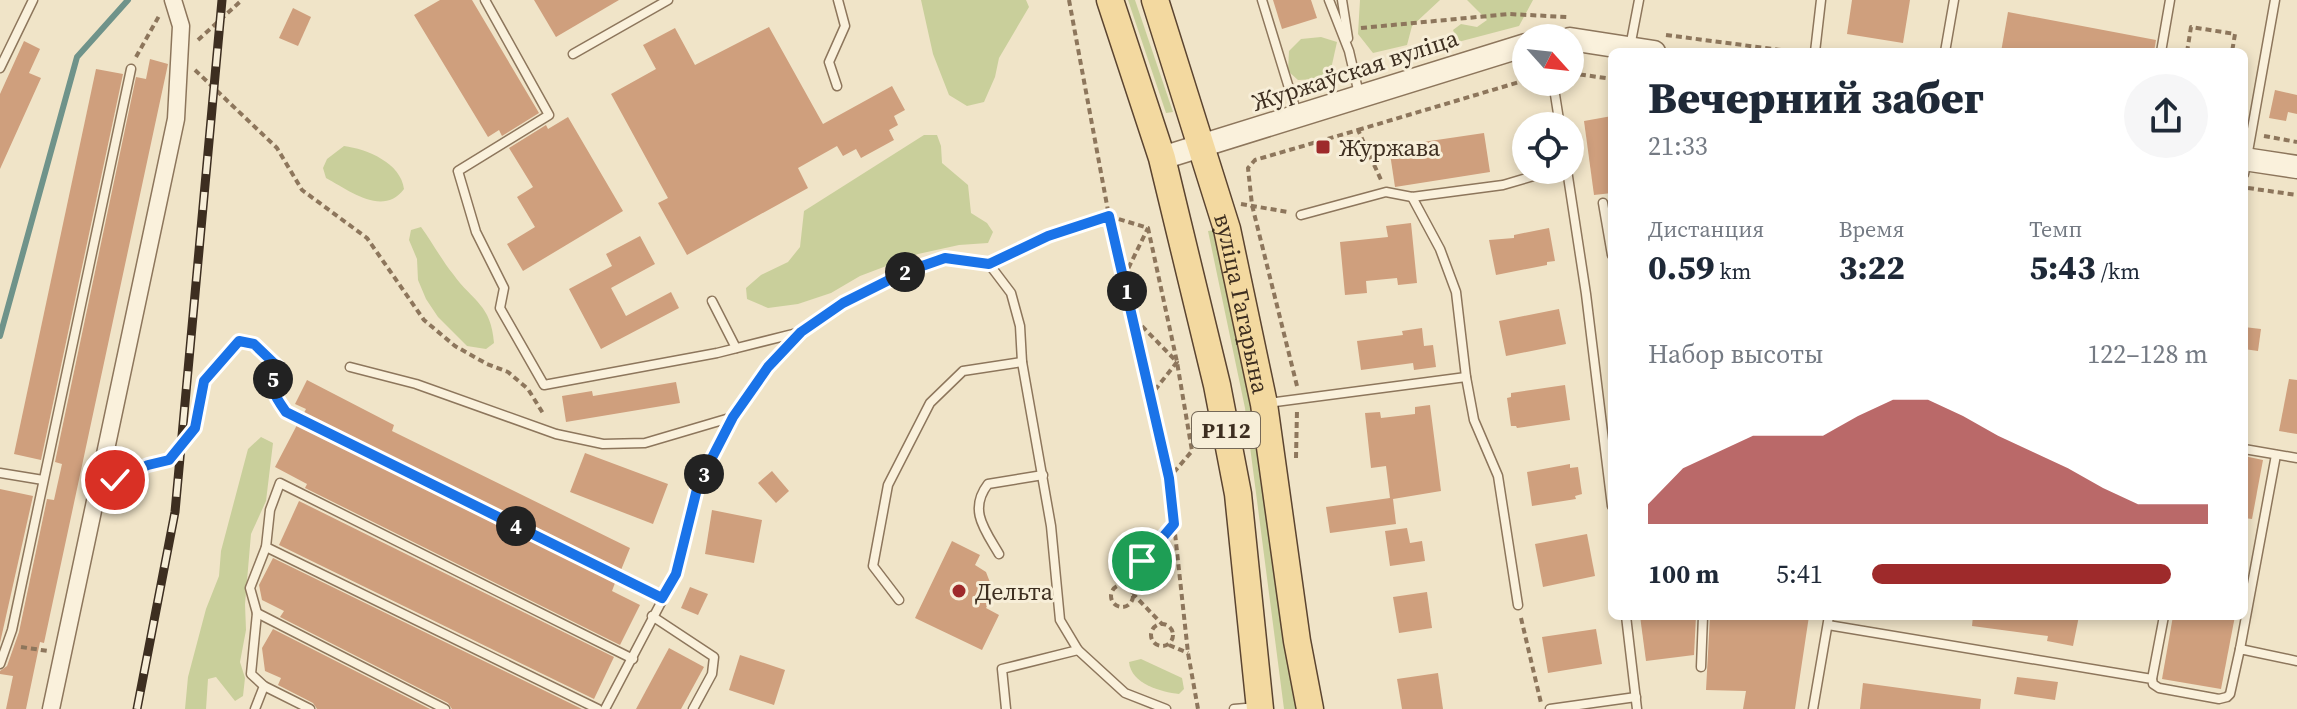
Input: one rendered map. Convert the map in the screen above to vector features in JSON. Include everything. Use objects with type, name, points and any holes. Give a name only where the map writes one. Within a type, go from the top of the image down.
[{"type":"main road","name":"вуліца Гагарына","points":[[1110,0],[1162,158],[1217,385],[1238,494],[1251,708]]},
{"type":"main road","name":"вуліца Гагарына","points":[[1155,0],[1222,208],[1264,404],[1297,641],[1310,709]]},
{"type":"street","points":[[51,709],[176,119],[181,26],[173,0]]},
{"type":"street","points":[[1584,41],[1630,48]]},
{"type":"street","name":"Журжаўская вуліца","points":[[1162,158],[1512,49]]},
{"type":"street","points":[[2248,164],[2297,167]]},
{"type":"lane","points":[[0,68],[33,0]]},
{"type":"lane","points":[[485,0],[549,115],[458,171],[476,232],[504,288],[500,308],[544,385],[736,348],[801,332]]},
{"type":"lane","points":[[573,54],[668,0]]},
{"type":"lane","points":[[837,86],[829,62],[845,26],[838,0]]},
{"type":"lane","points":[[1262,0],[1298,117]]},
{"type":"lane","points":[[1329,0],[1349,51]]},
{"type":"lane","points":[[1342,0],[1359,97]]},
{"type":"lane","points":[[1630,48],[1639,0]]},
{"type":"lane","points":[[1815,48],[1821,0]]},
{"type":"lane","points":[[1946,48],[1954,0]]},
{"type":"lane","points":[[2162,48],[2170,0]]},
{"type":"lane","points":[[2248,149],[2275,0]]},
{"type":"lane","points":[[0,664],[12,630],[131,69]]},
{"type":"lane","points":[[1301,215],[1386,192],[1412,197],[1512,182]]},
{"type":"lane","points":[[1569,184],[1608,473]]},
{"type":"lane","points":[[1412,197],[1440,249],[1456,292],[1474,420],[1498,476],[1518,605]]},
{"type":"lane","points":[[1603,203],[1608,232]]},
{"type":"lane","points":[[605,709],[676,574],[698,485],[733,417],[768,367],[801,332],[843,303],[905,272],[945,258],[989,264],[1011,293],[1020,326],[1022,362],[1051,526],[1060,620],[1078,650],[1125,693],[1166,709]]},
{"type":"lane","points":[[712,301],[736,348]]},
{"type":"lane","points":[[899,600],[873,566],[888,485],[930,403],[963,371],[1022,362]]},
{"type":"lane","points":[[350,367],[416,384],[556,434],[603,444],[645,443],[733,417]]},
{"type":"lane","points":[[279,368],[273,375],[272,392],[286,412],[662,598]]},
{"type":"lane","points":[[1264,404],[1466,377]]},
{"type":"lane","points":[[2248,450],[2297,458]]},
{"type":"lane","points":[[2248,606],[2276,455]]},
{"type":"lane","points":[[0,473],[43,480]]},
{"type":"lane","points":[[999,554],[979,521],[980,495],[988,484],[1043,475]]},
{"type":"lane","points":[[310,709],[264,686],[251,674],[257,613],[250,588],[266,547],[270,510],[280,483],[633,659]]},
{"type":"lane","points":[[266,547],[598,709]]},
{"type":"lane","points":[[257,613],[445,709]]},
{"type":"lane","points":[[652,616],[714,657],[712,674],[693,709]]},
{"type":"lane","points":[[1626,620],[1637,709]]},
{"type":"lane","points":[[1701,667],[1703,620]]},
{"type":"lane","points":[[1813,709],[1828,620],[2152,679]]},
{"type":"lane","points":[[2163,620],[2152,679],[2155,686],[2224,699],[2232,689],[2245,620]]},
{"type":"lane","points":[[2240,649],[2297,661]]},
{"type":"lane","points":[[1006,709],[1002,669],[1078,650]]},
{"type":"lane","points":[[255,709],[264,686]]},
{"type":"lane","points":[[1550,709],[1636,697]]},
{"type":"path","points":[[242,0],[180,59],[201,75],[277,148],[302,190],[367,238],[424,320],[455,346],[508,372],[528,389],[556,434]]},
{"type":"path","points":[[1069,0],[1109,216],[1169,478],[1188,653],[1198,709]]},
{"type":"path","points":[[131,69],[161,14]]},
{"type":"path","points":[[2188,48],[2191,27],[2235,34],[2233,48]]},
{"type":"path","points":[[1584,75],[1608,78]]},
{"type":"path","points":[[1255,160],[1512,84]]},
{"type":"path","points":[[1358,130],[1386,192]]},
{"type":"path","points":[[2251,134],[2297,142]]},
{"type":"path","points":[[2248,188],[2297,195]]},
{"type":"path","points":[[1239,204],[1301,215]]},
{"type":"path","points":[[989,264],[1048,236],[1109,216],[1148,228],[1158,226]]},
{"type":"path","points":[[1124,277],[1148,228]]},
{"type":"path","points":[[1148,228],[1177,362],[1192,451],[1169,478]]},
{"type":"path","points":[[1133,317],[1177,362]]},
{"type":"path","points":[[98,486],[148,465],[169,460],[195,428],[204,381],[239,341],[254,344],[279,368]]},
{"type":"path","points":[[1151,395],[1177,362]]},
{"type":"path","points":[[1157,544],[1164,554],[1162,559],[1158,564],[1147,565],[1142,561],[1141,549],[1145,544],[1157,544],[1174,524]]},
{"type":"path","points":[[1147,565],[1134,595],[1132,602],[1123,608],[1112,603],[1110,597],[1111,591],[1121,584],[1127,586],[1134,595],[1162,624],[1172,629],[1173,641],[1169,645]]},
{"type":"path","points":[[1518,605],[1534,663],[1542,709]]},
{"type":"path","points":[[1162,624],[1152,630],[1152,642],[1188,653]]},
{"type":"path","points":[[7,644],[62,654]]},
{"type":"green space","points":[[921,0],[1026,0],[1029,7],[999,58],[984,102],[967,106],[949,95],[933,54]]},
{"type":"green space","points":[[1128,0],[1135,0],[1173,112],[1166,113]]},
{"type":"green space","points":[[1360,0],[1440,0],[1412,26],[1407,45],[1373,53],[1358,34]]},
{"type":"green space","points":[[1467,0],[1533,0],[1520,24],[1458,42],[1453,30],[1461,24],[1477,27],[1487,20]]},
{"type":"green space","points":[[1321,37],[1337,42],[1331,69],[1318,79],[1298,80],[1288,71],[1289,51],[1301,39]]},
{"type":"green space","points":[[924,135],[937,135],[942,163],[968,185],[971,213],[987,223],[993,232],[988,243],[959,245],[918,254],[860,276],[831,293],[798,304],[768,308],[747,299],[746,288],[761,275],[788,262],[800,247],[804,211]]},
{"type":"green space","points":[[344,146],[382,159],[397,172],[404,189],[396,197],[376,201],[356,195],[326,178],[323,168],[327,159]]},
{"type":"green space","points":[[421,227],[460,283],[485,311],[494,343],[486,349],[467,346],[438,317],[426,299],[418,280],[417,259],[409,240],[411,230]]},
{"type":"green space","points":[[1215,230],[1255,407],[1297,709],[1284,709],[1245,408],[1208,231]]},
{"type":"green space","points":[[261,437],[273,443],[266,501],[251,534],[246,630],[240,662],[245,678],[243,696],[235,701],[216,677],[208,679],[206,709],[185,709],[188,677],[206,609],[219,576],[221,551],[248,449]]},
{"type":"green space","points":[[1141,659],[1182,678],[1184,689],[1179,694],[1172,693],[1141,681],[1131,670],[1129,662]]},
{"type":"building","points":[[440,0],[472,0],[539,113],[502,136],[499,130],[488,137],[414,15]]},
{"type":"building","points":[[534,0],[619,0],[556,37]]},
{"type":"building","points":[[1273,0],[1311,0],[1317,18],[1282,29]]},
{"type":"building","points":[[1852,0],[1910,0],[1903,43],[1847,34]]},
{"type":"building","points":[[293,8],[311,17],[298,46],[279,38]]},
{"type":"building","points":[[2008,12],[2156,40],[2155,48],[2002,48]]},
{"type":"building","points":[[769,27],[823,124],[892,86],[905,110],[894,116],[898,125],[889,130],[894,140],[861,158],[856,149],[843,156],[837,146],[798,168],[808,188],[687,255],[658,203],[668,198],[611,94],[656,69],[643,45],[675,28],[695,65]]},
{"type":"building","points":[[24,41],[40,49],[29,73],[41,78],[0,169],[0,94]]},
{"type":"building","points":[[150,59],[168,64],[44,643],[40,642],[26,709],[6,709],[13,676],[0,674],[0,671],[7,666],[19,632],[47,499],[54,500],[62,464],[55,462],[136,77],[146,79]]},
{"type":"building","points":[[96,69],[123,74],[41,460],[14,454]]},
{"type":"building","points":[[2275,90],[2297,95],[2297,114],[2288,112],[2286,121],[2269,118]]},
{"type":"building","points":[[568,117],[623,211],[523,271],[507,244],[535,227],[517,197],[533,187],[509,148],[546,125],[548,129]]},
{"type":"building","points":[[1608,117],[1608,193],[1594,195],[1584,121]]},
{"type":"building","points":[[1484,133],[1490,172],[1395,187],[1389,147]]},
{"type":"building","points":[[1411,223],[1417,283],[1398,285],[1397,278],[1366,281],[1367,293],[1345,295],[1340,242],[1388,237],[1386,226]]},
{"type":"building","points":[[1549,228],[1555,261],[1496,275],[1489,240],[1514,238],[1514,235]]},
{"type":"building","points":[[640,236],[655,264],[611,288],[626,316],[671,292],[679,308],[601,349],[569,289],[612,266],[606,254]]},
{"type":"building","points":[[1559,309],[1566,344],[1506,356],[1499,321]]},
{"type":"building","points":[[2248,327],[2261,329],[2258,351],[2248,350]]},
{"type":"building","points":[[1422,328],[1424,346],[1433,345],[1436,367],[1414,370],[1413,363],[1361,370],[1357,341],[1403,335],[1402,331]]},
{"type":"building","points":[[2289,379],[2297,380],[2297,434],[2279,431]]},
{"type":"building","points":[[307,380],[394,425],[392,431],[630,548],[621,570],[304,413],[306,409],[295,404]]},
{"type":"building","points":[[676,382],[680,403],[566,422],[562,396],[592,391],[593,396]]},
{"type":"building","points":[[1565,385],[1570,420],[1517,428],[1511,426],[1507,398],[1511,397],[1511,393]]},
{"type":"building","points":[[1430,405],[1441,491],[1393,499],[1396,524],[1330,533],[1326,507],[1390,498],[1386,466],[1371,468],[1365,413],[1380,412],[1381,418],[1415,414],[1415,407]]},
{"type":"building","points":[[297,425],[615,583],[612,591],[640,605],[620,645],[305,488],[307,484],[275,467]]},
{"type":"building","points":[[585,453],[668,484],[653,524],[570,492]]},
{"type":"building","points":[[2248,457],[2263,460],[2252,519],[2248,518]]},
{"type":"building","points":[[1570,464],[1570,468],[1578,467],[1582,494],[1575,496],[1576,499],[1532,506],[1527,472]]},
{"type":"building","points":[[772,471],[789,491],[776,503],[758,483]]},
{"type":"building","points":[[0,489],[33,496],[0,643]]},
{"type":"building","points":[[299,501],[614,657],[594,699],[279,545]]},
{"type":"building","points":[[712,510],[762,520],[754,563],[705,554]]},
{"type":"building","points":[[1407,528],[1410,543],[1422,541],[1425,561],[1390,566],[1385,531]]},
{"type":"building","points":[[1587,534],[1595,576],[1543,587],[1535,544]]},
{"type":"building","name":"Дельта","points":[[952,541],[980,555],[975,565],[986,572],[991,585],[992,598],[986,608],[999,615],[982,650],[915,618]]},
{"type":"building","points":[[273,558],[582,709],[452,709],[448,703],[280,617],[284,611],[262,600],[259,585]]},
{"type":"building","points":[[690,587],[708,594],[698,615],[681,608]]},
{"type":"building","points":[[1427,592],[1432,628],[1399,633],[1393,597]]},
{"type":"building","points":[[1641,620],[1696,620],[1694,655],[1646,661]]},
{"type":"building","points":[[1710,620],[1808,620],[1795,709],[1743,709],[1746,691],[1706,690]]},
{"type":"building","points":[[1973,620],[2078,620],[2073,646],[2047,641],[2048,636],[1972,626]]},
{"type":"building","points":[[2172,620],[2234,620],[2221,689],[2162,679]]},
{"type":"building","points":[[273,629],[430,709],[317,709],[313,703],[278,685],[281,678],[265,671],[262,648]]},
{"type":"building","points":[[1596,629],[1602,664],[1548,673],[1542,637]]},
{"type":"building","points":[[669,648],[704,667],[681,709],[636,709]]},
{"type":"building","points":[[740,655],[785,670],[774,705],[729,690]]},
{"type":"building","points":[[1438,673],[1443,709],[1402,709],[1397,679]]},
{"type":"building","points":[[2017,677],[2058,682],[2055,700],[2014,694]]},
{"type":"building","points":[[1863,683],[1981,699],[1980,709],[1860,709]]},
{"type":"waterway","points":[[0,336],[77,57],[128,0]]},
{"type":"railway","points":[[137,709],[175,512],[222,0]]},
{"type":"place","name":"Журжава","points":[[1323,147]]},
{"type":"place","name":"Дельта","points":[[959,591]]},
{"type":"route","points":[[115,480],[148,465],[169,460],[195,428],[204,381],[239,341],[254,344],[279,368],[273,375],[272,392],[286,412],[662,598],[676,574],[698,485],[733,417],[768,367],[801,332],[843,303],[905,272],[945,258],[989,264],[1048,236],[1109,216],[1169,478],[1174,524],[1157,544],[1145,544],[1141,549],[1142,561]]}]
